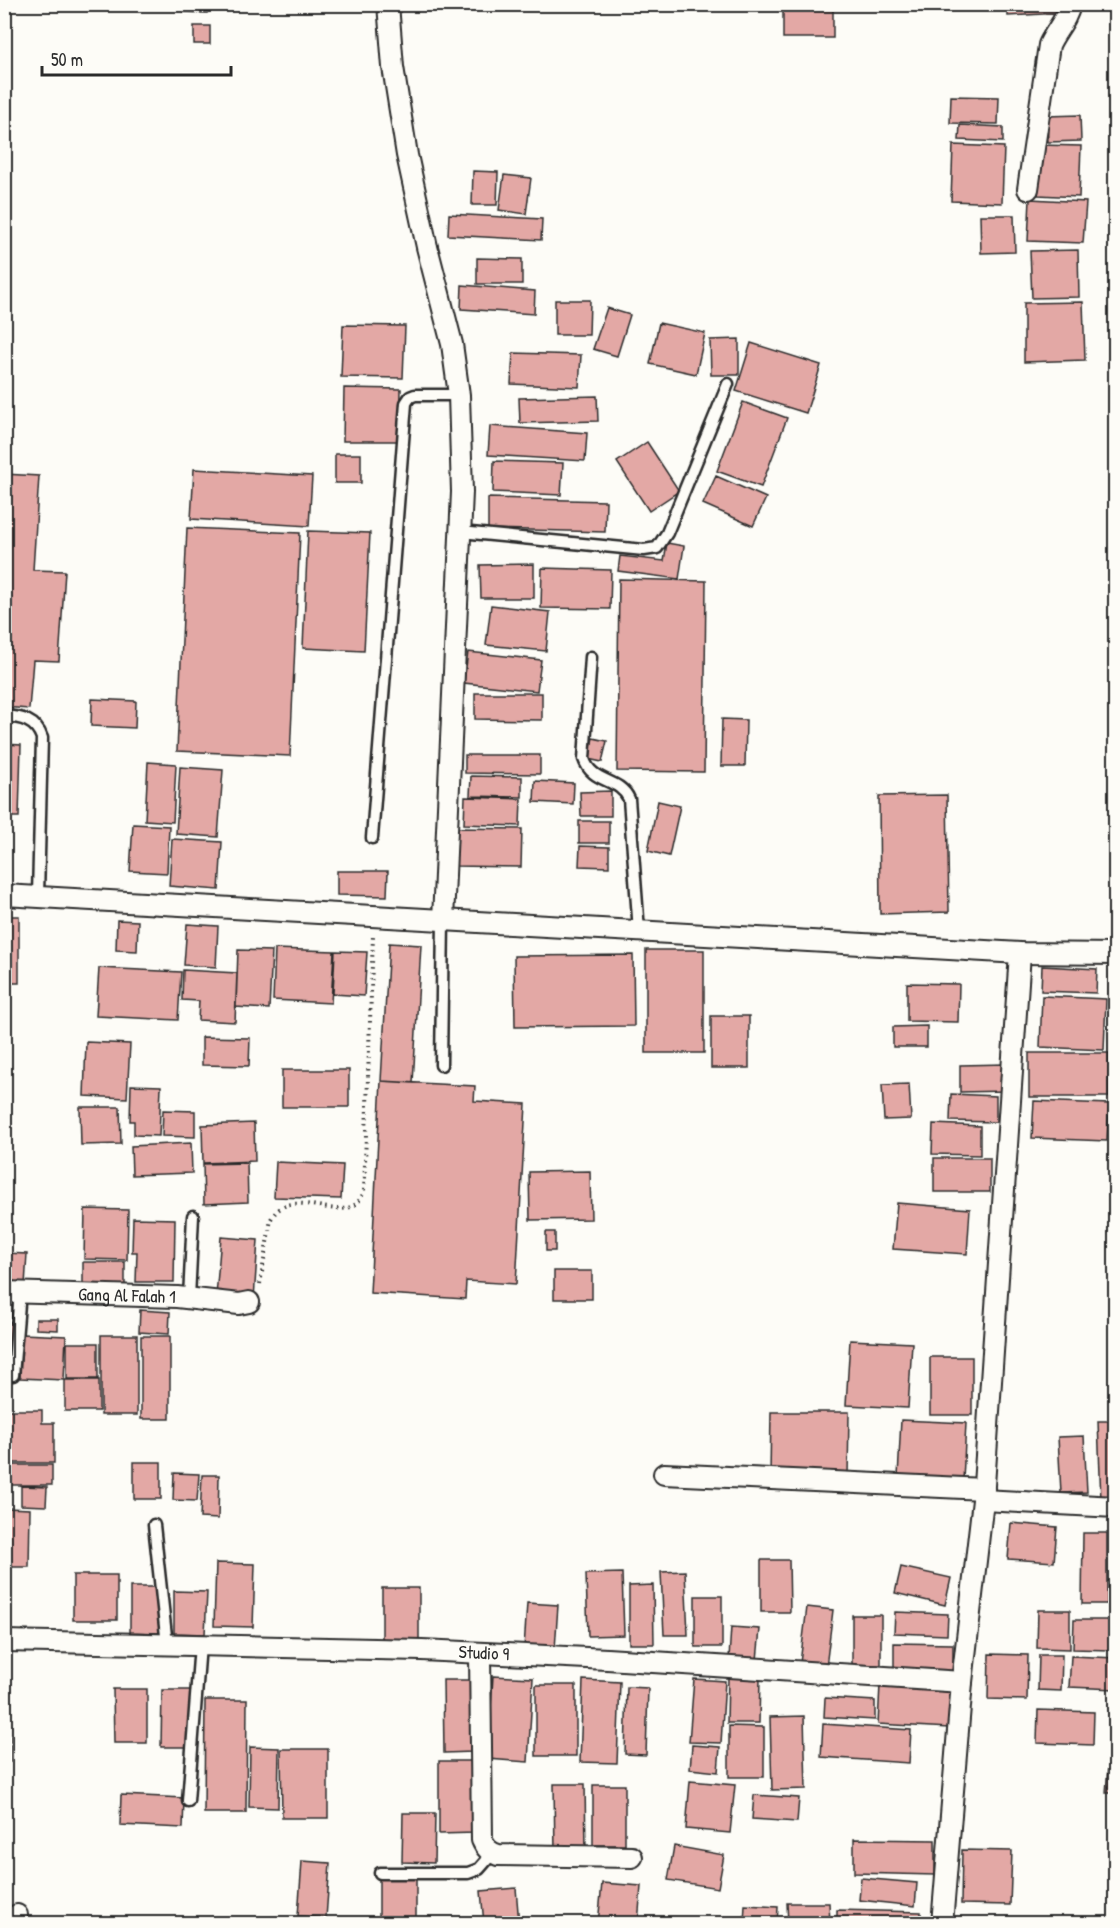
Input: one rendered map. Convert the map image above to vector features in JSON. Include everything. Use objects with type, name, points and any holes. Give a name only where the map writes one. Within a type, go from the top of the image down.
[{"type":"street","points":[[388,4],[393,68],[407,155],[427,247],[452,344],[459,396],[461,532],[443,920]]},
{"type":"street","points":[[1028,189],[1049,45],[1067,15],[1070,4]]},
{"type":"street","points":[[4,895],[38,895],[374,917],[1020,953],[1116,954]]},
{"type":"street","points":[[942,1923],[963,1682],[983,1495],[1020,953]]},
{"type":"street","name":"Gang Al Falah 1","points":[[12,1292],[189,1298],[239,1304],[249,1302]]},
{"type":"street","points":[[664,1474],[983,1495],[1116,1507]]},
{"type":"street","name":"Studio 9","points":[[4,1641],[480,1653],[963,1682]]},
{"type":"street","points":[[480,1653],[482,1840],[487,1850],[498,1855],[633,1857]]},
{"type":"lane","points":[[461,532],[644,550],[657,548],[667,533],[728,384]]},
{"type":"lane","points":[[372,838],[406,403],[410,397],[415,395],[459,396]]},
{"type":"lane","points":[[591,657],[584,759],[591,773],[619,786],[629,799],[639,931]]},
{"type":"lane","points":[[4,716],[18,716],[27,719],[40,731],[42,738],[38,895]]},
{"type":"lane","points":[[441,1065],[443,920]]},
{"type":"lane","points":[[189,1298],[193,1216]]},
{"type":"lane","points":[[12,1292],[13,1374]]},
{"type":"lane","points":[[154,1525],[167,1645]]},
{"type":"lane","points":[[188,1801],[200,1645]]},
{"type":"lane","points":[[380,1873],[468,1873],[479,1869],[493,1853]]},
{"type":"path","points":[[249,1302],[259,1294],[271,1219],[275,1211],[282,1206],[298,1203],[341,1210],[358,1202],[364,1191],[374,917]]},
{"type":"building","points":[[185,4],[207,4],[207,13],[184,12]]},
{"type":"building","points":[[403,4],[449,4],[449,9],[403,10]]},
{"type":"building","points":[[783,4],[833,4],[833,38],[783,38]]},
{"type":"building","points":[[1007,4],[1060,4],[1060,13],[1008,16]]},
{"type":"building","points":[[194,26],[210,26],[210,44],[194,44]]},
{"type":"building","points":[[951,96],[999,97],[998,124],[950,123]]},
{"type":"building","points":[[1080,115],[1081,141],[1048,142],[1047,116]]},
{"type":"building","points":[[960,125],[1003,127],[1003,142],[959,140]]},
{"type":"building","points":[[953,145],[1004,147],[1002,203],[951,201]]},
{"type":"building","points":[[1039,145],[1081,146],[1079,197],[1038,195]]},
{"type":"building","points":[[473,171],[498,172],[497,205],[472,205]]},
{"type":"building","points":[[504,175],[531,178],[526,214],[499,210]]},
{"type":"building","points":[[1030,199],[1086,202],[1083,243],[1028,241]]},
{"type":"building","points":[[449,214],[542,219],[541,240],[448,235]]},
{"type":"building","points":[[980,215],[1014,215],[1015,252],[981,253]]},
{"type":"building","points":[[1078,250],[1079,297],[1032,298],[1030,251]]},
{"type":"building","points":[[477,258],[522,259],[522,284],[477,284]]},
{"type":"building","points":[[462,285],[535,291],[534,314],[461,309]]},
{"type":"building","points":[[555,300],[590,300],[589,335],[555,335]]},
{"type":"building","points":[[1083,302],[1085,360],[1024,362],[1024,303]]},
{"type":"building","points":[[607,308],[630,315],[617,356],[593,349]]},
{"type":"building","points":[[659,323],[705,333],[696,374],[650,364]]},
{"type":"building","points":[[343,325],[405,326],[403,378],[341,377]]},
{"type":"building","points":[[739,339],[739,375],[711,375],[710,340]]},
{"type":"building","points":[[751,343],[821,365],[806,413],[736,391]]},
{"type":"building","points":[[513,353],[581,355],[579,387],[511,384]]},
{"type":"building","points":[[344,388],[401,389],[400,441],[343,441]]},
{"type":"building","points":[[597,396],[598,421],[520,423],[519,398]]},
{"type":"building","points":[[743,402],[787,418],[761,487],[717,471]]},
{"type":"building","points":[[490,426],[587,433],[585,461],[488,455]]},
{"type":"building","points":[[647,442],[679,491],[649,511],[617,462]]},
{"type":"building","points":[[335,454],[361,454],[361,483],[335,483]]},
{"type":"building","points":[[494,461],[563,463],[561,495],[493,492]]},
{"type":"building","points":[[194,469],[312,476],[309,526],[191,519]]},
{"type":"building","points":[[4,474],[39,476],[33,570],[65,571],[59,661],[33,660],[29,709],[4,707]]},
{"type":"building","points":[[716,476],[766,498],[753,526],[703,504]]},
{"type":"building","points":[[488,498],[606,501],[605,532],[488,529]]},
{"type":"building","points":[[187,528],[300,533],[290,756],[177,751]]},
{"type":"building","points":[[308,531],[370,533],[364,651],[303,648]]},
{"type":"building","points":[[667,543],[684,546],[679,579],[618,571],[620,556],[664,561]]},
{"type":"building","points":[[534,564],[534,598],[481,598],[480,565]]},
{"type":"building","points":[[542,568],[611,570],[610,609],[541,608]]},
{"type":"building","points":[[619,579],[706,581],[704,772],[617,771]]},
{"type":"building","points":[[491,605],[550,612],[546,651],[486,645]]},
{"type":"building","points":[[468,652],[541,660],[537,691],[464,683]]},
{"type":"building","points":[[475,693],[542,693],[542,720],[475,719]]},
{"type":"building","points":[[92,699],[136,701],[135,728],[91,726]]},
{"type":"building","points":[[722,719],[746,720],[745,766],[721,766]]},
{"type":"building","points":[[593,738],[607,741],[602,762],[588,759]]},
{"type":"building","points":[[4,744],[21,745],[19,817],[4,817]]},
{"type":"building","points":[[465,755],[540,755],[540,774],[465,773]]},
{"type":"building","points":[[148,762],[176,764],[173,822],[145,820]]},
{"type":"building","points":[[180,767],[223,770],[218,837],[176,834]]},
{"type":"building","points":[[471,776],[522,777],[522,797],[470,796]]},
{"type":"building","points":[[535,781],[574,783],[573,804],[534,802]]},
{"type":"building","points":[[611,791],[611,816],[581,816],[580,792]]},
{"type":"building","points":[[947,795],[949,912],[880,914],[879,796]]},
{"type":"building","points":[[465,797],[521,799],[520,826],[464,824]]},
{"type":"building","points":[[658,801],[680,806],[669,856],[648,851]]},
{"type":"building","points":[[579,821],[609,821],[609,843],[579,843]]},
{"type":"building","points":[[133,824],[169,826],[167,873],[130,871]]},
{"type":"building","points":[[457,828],[522,829],[521,867],[456,866]]},
{"type":"building","points":[[172,839],[222,842],[219,890],[169,886]]},
{"type":"building","points":[[580,846],[609,847],[609,867],[579,866]]},
{"type":"building","points":[[337,871],[388,871],[387,896],[337,895]]},
{"type":"building","points":[[4,916],[19,916],[19,983],[4,983]]},
{"type":"building","points":[[117,920],[138,921],[137,951],[116,950]]},
{"type":"building","points":[[187,924],[218,926],[216,967],[184,965]]},
{"type":"building","points":[[389,943],[421,945],[413,1083],[381,1081]]},
{"type":"building","points":[[275,949],[334,951],[331,1003],[273,1000]]},
{"type":"building","points":[[238,950],[272,951],[269,1009],[236,1007]]},
{"type":"building","points":[[646,950],[704,950],[704,1053],[646,1053]]},
{"type":"building","points":[[335,951],[367,952],[364,996],[333,994]]},
{"type":"building","points":[[633,955],[634,1026],[515,1027],[514,956]]},
{"type":"building","points":[[1042,966],[1097,969],[1096,993],[1041,991]]},
{"type":"building","points":[[99,968],[181,972],[178,1020],[96,1016]]},
{"type":"building","points":[[183,970],[237,973],[235,1022],[198,1020],[199,1001],[182,1000]]},
{"type":"building","points":[[1110,971],[1116,971],[1116,998],[1109,998]]},
{"type":"building","points":[[907,983],[959,984],[958,1022],[907,1021]]},
{"type":"building","points":[[4,995],[7,995],[6,1031],[4,1031]]},
{"type":"building","points":[[1042,996],[1106,999],[1104,1050],[1040,1047]]},
{"type":"building","points":[[711,1016],[749,1016],[749,1068],[711,1068]]},
{"type":"building","points":[[927,1026],[927,1047],[893,1047],[893,1027]]},
{"type":"building","points":[[202,1037],[250,1038],[249,1066],[202,1065]]},
{"type":"building","points":[[86,1042],[130,1044],[127,1098],[84,1096]]},
{"type":"building","points":[[1029,1053],[1109,1053],[1109,1097],[1029,1097]]},
{"type":"building","points":[[1006,1064],[1006,1091],[960,1092],[960,1065]]},
{"type":"building","points":[[282,1070],[349,1070],[349,1107],[282,1107]]},
{"type":"building","points":[[381,1081],[475,1086],[474,1101],[526,1104],[516,1284],[466,1281],[465,1299],[370,1293]]},
{"type":"building","points":[[909,1084],[911,1119],[884,1120],[882,1085]]},
{"type":"building","points":[[131,1085],[161,1086],[159,1136],[134,1135],[134,1121],[130,1121]]},
{"type":"building","points":[[951,1094],[996,1096],[996,1122],[950,1121]]},
{"type":"building","points":[[1034,1101],[1109,1104],[1107,1141],[1032,1138]]},
{"type":"building","points":[[80,1107],[120,1107],[121,1144],[81,1145]]},
{"type":"building","points":[[163,1110],[195,1111],[195,1137],[162,1136]]},
{"type":"building","points":[[254,1123],[255,1161],[203,1163],[202,1125]]},
{"type":"building","points":[[933,1124],[980,1126],[980,1155],[932,1154]]},
{"type":"building","points":[[191,1143],[192,1173],[132,1175],[131,1146]]},
{"type":"building","points":[[934,1158],[990,1158],[990,1192],[934,1192]]},
{"type":"building","points":[[276,1162],[343,1165],[341,1199],[274,1197]]},
{"type":"building","points":[[247,1163],[248,1202],[204,1204],[203,1164]]},
{"type":"building","points":[[590,1171],[591,1219],[530,1220],[529,1172]]},
{"type":"building","points":[[897,1203],[970,1209],[967,1254],[893,1249]]},
{"type":"building","points":[[85,1209],[128,1210],[127,1260],[84,1259]]},
{"type":"building","points":[[133,1218],[175,1219],[174,1282],[136,1282],[137,1252],[132,1252]]},
{"type":"building","points":[[546,1232],[555,1232],[555,1251],[546,1251]]},
{"type":"building","points":[[221,1237],[258,1240],[254,1299],[216,1296]]},
{"type":"building","points":[[4,1253],[27,1254],[25,1285],[4,1284]]},
{"type":"building","points":[[83,1262],[125,1262],[125,1292],[83,1292]]},
{"type":"building","points":[[554,1271],[592,1271],[592,1299],[554,1299]]},
{"type":"building","points":[[140,1310],[170,1312],[169,1334],[139,1332]]},
{"type":"building","points":[[36,1319],[58,1319],[58,1330],[36,1329]]},
{"type":"building","points":[[4,1322],[11,1322],[10,1390],[4,1390]]},
{"type":"building","points":[[22,1334],[66,1336],[64,1380],[20,1378]]},
{"type":"building","points":[[101,1335],[137,1335],[137,1415],[101,1415]]},
{"type":"building","points":[[141,1336],[170,1336],[170,1419],[141,1419]]},
{"type":"building","points":[[850,1340],[912,1343],[908,1408],[846,1405]]},
{"type":"building","points":[[67,1343],[98,1343],[98,1379],[67,1379]]},
{"type":"building","points":[[930,1357],[972,1357],[972,1415],[930,1415]]},
{"type":"building","points":[[65,1380],[99,1380],[99,1411],[65,1411]]},
{"type":"building","points":[[6,1410],[42,1410],[42,1423],[54,1423],[54,1463],[6,1463]]},
{"type":"building","points":[[771,1412],[849,1412],[848,1477],[770,1476]]},
{"type":"building","points":[[901,1420],[966,1423],[963,1480],[898,1477]]},
{"type":"building","points":[[1098,1421],[1116,1421],[1116,1500],[1101,1501]]},
{"type":"building","points":[[1084,1436],[1087,1492],[1061,1493],[1058,1437]]},
{"type":"building","points":[[134,1462],[161,1462],[161,1499],[134,1499]]},
{"type":"building","points":[[7,1465],[52,1465],[52,1485],[7,1485]]},
{"type":"building","points":[[174,1473],[199,1474],[197,1501],[173,1500]]},
{"type":"building","points":[[202,1475],[219,1475],[218,1519],[200,1518]]},
{"type":"building","points":[[21,1486],[47,1487],[46,1506],[21,1505]]},
{"type":"building","points":[[6,1508],[30,1509],[29,1567],[5,1567]]},
{"type":"building","points":[[1011,1523],[1057,1527],[1054,1562],[1008,1559]]},
{"type":"building","points":[[1083,1533],[1107,1533],[1107,1604],[1082,1604]]},
{"type":"building","points":[[1116,1545],[1116,1593],[1114,1592]]},
{"type":"building","points":[[761,1560],[789,1560],[790,1612],[761,1612]]},
{"type":"building","points":[[216,1563],[255,1564],[253,1627],[214,1626]]},
{"type":"building","points":[[901,1567],[951,1578],[945,1605],[895,1593]]},
{"type":"building","points":[[685,1571],[688,1635],[664,1635],[661,1572]]},
{"type":"building","points":[[622,1573],[624,1635],[588,1636],[586,1574]]},
{"type":"building","points":[[73,1575],[117,1575],[117,1620],[73,1620]]},
{"type":"building","points":[[653,1585],[654,1644],[629,1644],[629,1586]]},
{"type":"building","points":[[130,1587],[159,1587],[159,1633],[130,1632]]},
{"type":"building","points":[[382,1588],[419,1588],[419,1639],[382,1639]]},
{"type":"building","points":[[174,1591],[207,1592],[205,1634],[174,1633]]},
{"type":"building","points":[[695,1596],[722,1596],[722,1647],[695,1647]]},
{"type":"building","points":[[527,1603],[558,1605],[555,1649],[524,1648]]},
{"type":"building","points":[[807,1607],[833,1610],[826,1667],[800,1663]]},
{"type":"building","points":[[1038,1610],[1070,1610],[1070,1649],[1037,1648]]},
{"type":"building","points":[[895,1612],[948,1614],[947,1635],[894,1633]]},
{"type":"building","points":[[852,1615],[881,1615],[881,1665],[852,1665]]},
{"type":"building","points":[[1074,1620],[1112,1620],[1111,1650],[1073,1649]]},
{"type":"building","points":[[731,1627],[760,1629],[757,1660],[729,1658]]},
{"type":"building","points":[[894,1643],[953,1644],[953,1673],[894,1672]]},
{"type":"building","points":[[989,1654],[1028,1655],[1027,1700],[988,1699]]},
{"type":"building","points":[[1039,1655],[1062,1655],[1061,1691],[1038,1690]]},
{"type":"building","points":[[1071,1656],[1116,1658],[1116,1689],[1069,1687]]},
{"type":"building","points":[[493,1676],[533,1678],[528,1762],[488,1759]]},
{"type":"building","points":[[728,1677],[760,1678],[759,1723],[727,1723]]},
{"type":"building","points":[[694,1679],[725,1681],[721,1743],[689,1742]]},
{"type":"building","points":[[443,1680],[473,1680],[473,1752],[444,1753]]},
{"type":"building","points":[[583,1680],[620,1682],[617,1763],[580,1762]]},
{"type":"building","points":[[536,1685],[576,1685],[576,1756],[536,1756]]},
{"type":"building","points":[[880,1685],[951,1689],[949,1728],[878,1724]]},
{"type":"building","points":[[627,1687],[648,1688],[646,1755],[625,1754]]},
{"type":"building","points":[[113,1689],[147,1689],[147,1743],[114,1743]]},
{"type":"building","points":[[162,1690],[192,1690],[192,1747],[161,1747]]},
{"type":"building","points":[[4,1692],[10,1692],[10,1742],[4,1742]]},
{"type":"building","points":[[825,1698],[875,1701],[875,1720],[824,1717]]},
{"type":"building","points":[[205,1700],[247,1700],[246,1813],[204,1813]]},
{"type":"building","points":[[1038,1710],[1094,1712],[1093,1745],[1037,1743]]},
{"type":"building","points":[[804,1716],[806,1789],[772,1790],[770,1717]]},
{"type":"building","points":[[823,1724],[911,1730],[909,1763],[821,1757]]},
{"type":"building","points":[[729,1726],[764,1727],[764,1777],[729,1777]]},
{"type":"building","points":[[1110,1741],[1116,1741],[1116,1793],[1106,1793]]},
{"type":"building","points":[[4,1745],[10,1745],[10,1762],[4,1762]]},
{"type":"building","points":[[692,1745],[720,1747],[718,1772],[690,1769]]},
{"type":"building","points":[[250,1747],[279,1748],[278,1808],[249,1807]]},
{"type":"building","points":[[281,1749],[328,1749],[328,1818],[282,1818]]},
{"type":"building","points":[[439,1761],[474,1761],[475,1833],[439,1834]]},
{"type":"building","points":[[690,1781],[735,1785],[730,1833],[686,1829]]},
{"type":"building","points":[[554,1784],[585,1784],[586,1852],[555,1853]]},
{"type":"building","points":[[593,1785],[625,1785],[625,1845],[593,1845]]},
{"type":"building","points":[[121,1795],[184,1798],[183,1828],[120,1825]]},
{"type":"building","points":[[754,1795],[799,1798],[797,1822],[752,1819]]},
{"type":"building","points":[[403,1813],[435,1813],[434,1863],[402,1862]]},
{"type":"building","points":[[854,1839],[935,1840],[935,1875],[854,1873]]},
{"type":"building","points":[[674,1846],[724,1855],[718,1888],[668,1880]]},
{"type":"building","points":[[962,1850],[1012,1851],[1010,1905],[961,1904]]},
{"type":"building","points":[[302,1861],[330,1863],[326,1918],[298,1916]]},
{"type":"building","points":[[861,1878],[917,1883],[915,1906],[859,1900]]},
{"type":"building","points":[[379,1879],[416,1879],[416,1924],[379,1924]]},
{"type":"building","points":[[602,1883],[641,1886],[638,1924],[598,1924]]},
{"type":"building","points":[[516,1888],[519,1924],[484,1924],[481,1891]]},
{"type":"building","points":[[787,1903],[829,1903],[830,1924],[788,1924]]},
{"type":"building","points":[[745,1905],[778,1907],[777,1924],[744,1924]]},
{"type":"building","points":[[837,1910],[921,1912],[921,1924],[837,1924]]}]
